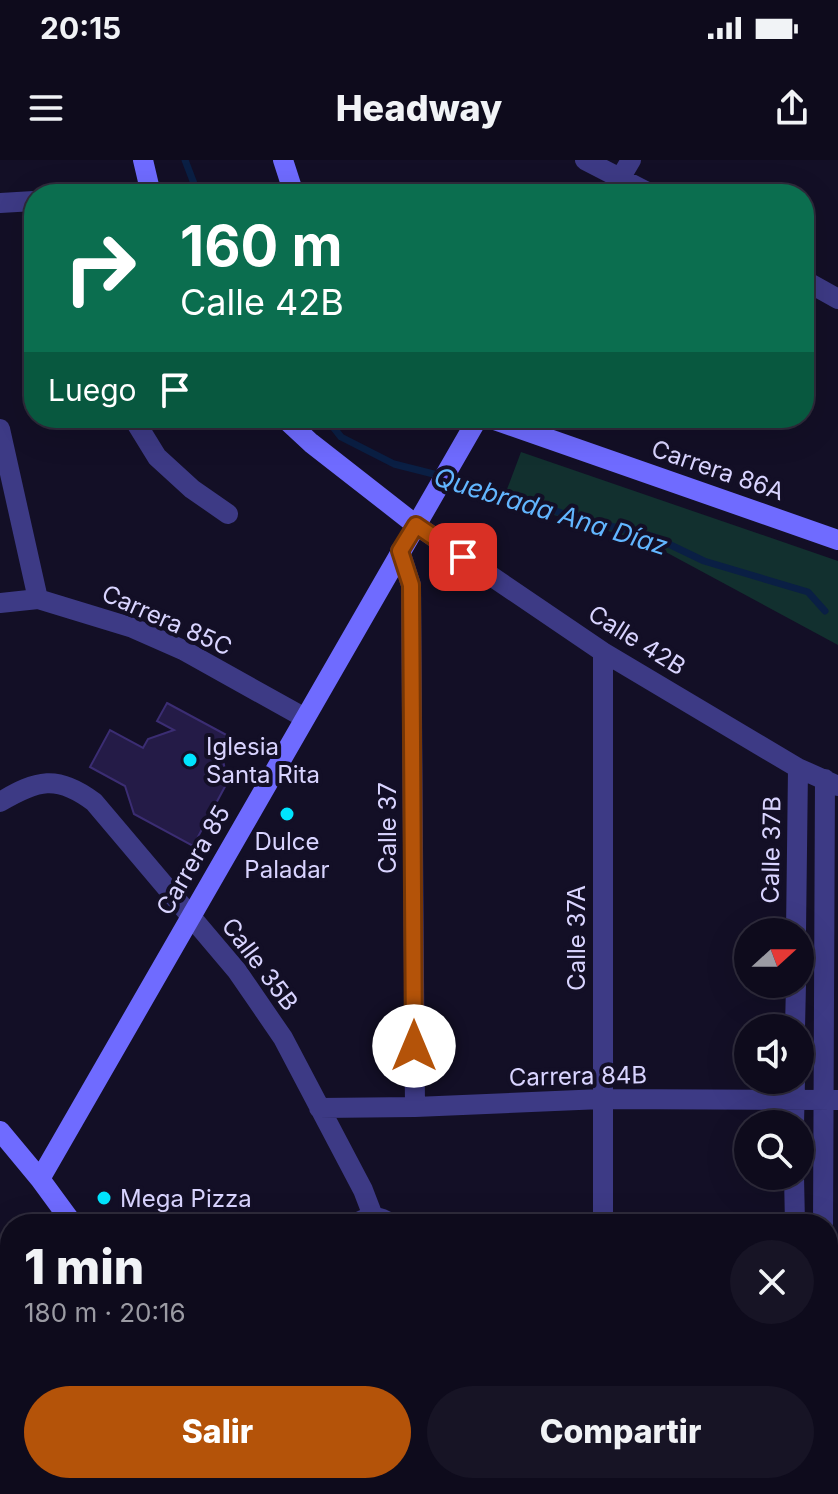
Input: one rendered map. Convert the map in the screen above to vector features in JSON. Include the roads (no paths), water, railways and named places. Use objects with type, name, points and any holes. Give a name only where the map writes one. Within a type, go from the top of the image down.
[{"type":"street","points":[[143,160],[144,184]]},
{"type":"street","points":[[283,160],[291,184]]},
{"type":"street","points":[[585,160],[621,177]]},
{"type":"street","points":[[0,203],[24,202]]},
{"type":"street","points":[[814,286],[838,299]]},
{"type":"street","points":[[139,428],[157,457],[192,489],[228,514]]},
{"type":"street","points":[[295,428],[311,443],[421,516],[472,428]]},
{"type":"street","name":"Carrera 86A","points":[[518,428],[838,540]]},
{"type":"street","points":[[0,429],[38,599]]},
{"type":"street","name":"Carrera 85","points":[[40,1179],[421,516]]},
{"type":"street","name":"Calle 42B","points":[[421,516],[603,652],[798,768],[831,782]]},
{"type":"street","name":"Calle 37","points":[[400,551],[411,585],[415,1107]]},
{"type":"street","name":"Carrera 85C","points":[[0,603],[38,599],[133,628],[305,718]]},
{"type":"street","name":"Calle 37A","points":[[603,652],[603,1214]]},
{"type":"street","name":"Calle 37B","points":[[796,918],[798,768]]},
{"type":"street","points":[[824,1214],[831,1100],[831,782]]},
{"type":"street","name":"Calle 35B","points":[[0,802],[29,786],[56,783],[76,788],[94,802],[237,971],[283,1038],[363,1190],[371,1214]]},
{"type":"street","name":"Carrera 84B","points":[[319,1108],[415,1107],[734,1093]]},
{"type":"street","name":"Carrera 84B","points":[[809,1094],[831,1100]]},
{"type":"street","points":[[0,1131],[66,1214]]},
{"type":"street","points":[[794,1190],[795,1214]]},
{"type":"waterway","name":"Quebrada Ana Díaz","points":[[185,160],[194,184]]},
{"type":"waterway","name":"Quebrada Ana Díaz","points":[[334,428],[341,437],[394,464],[493,489],[570,516],[654,537],[704,561],[808,592],[825,611]]},
{"type":"place","name":"Iglesia Santa Rita","points":[[190,760]]},
{"type":"place","name":"Dulce Paladar","points":[[287,814]]},
{"type":"place","name":"Mega Pizza","points":[[104,1198]]}]
